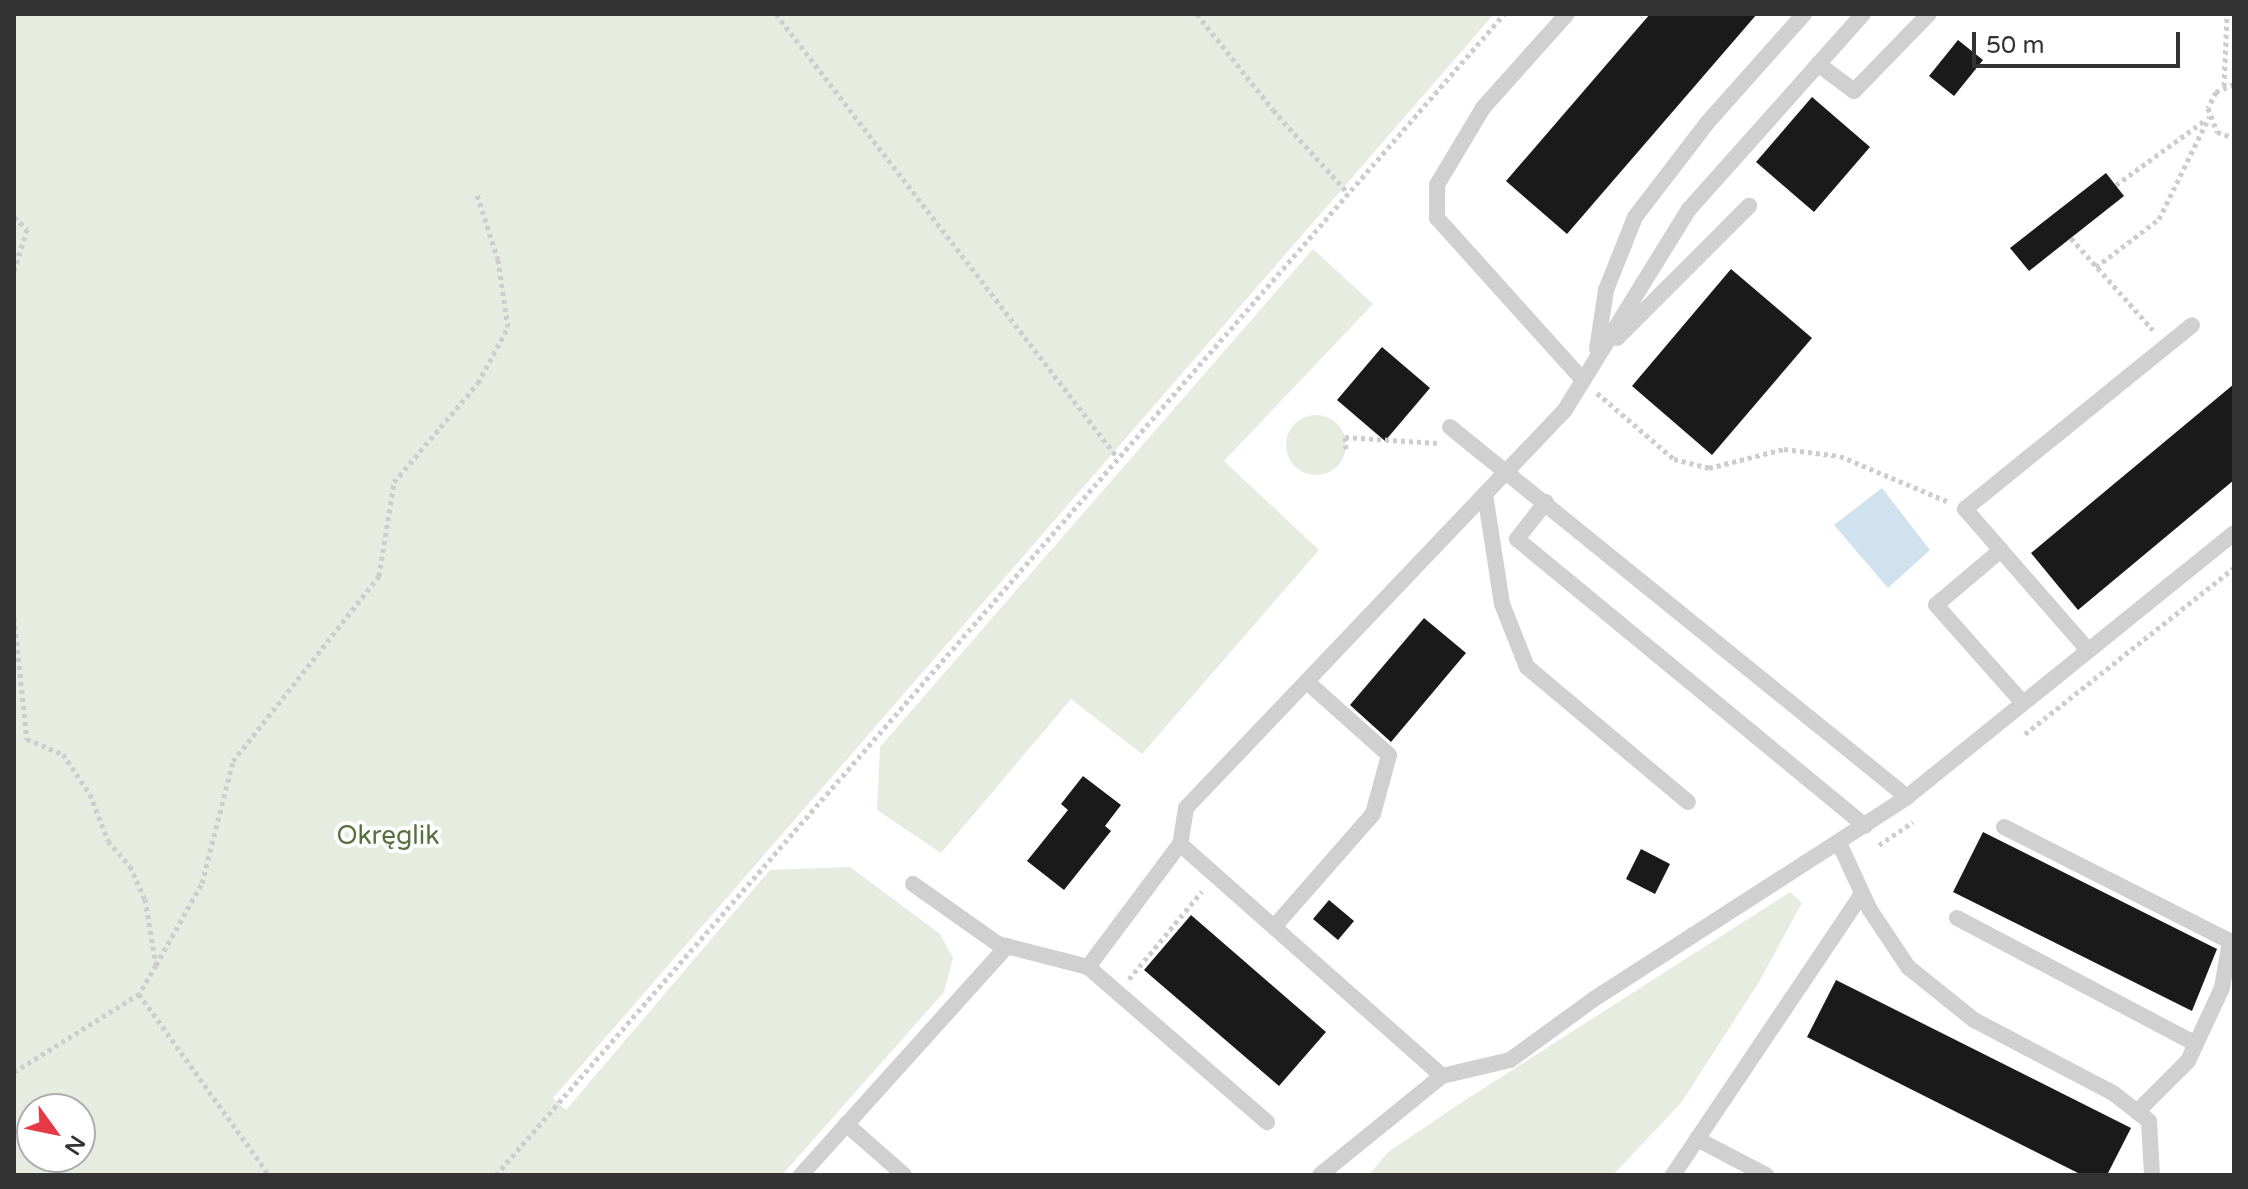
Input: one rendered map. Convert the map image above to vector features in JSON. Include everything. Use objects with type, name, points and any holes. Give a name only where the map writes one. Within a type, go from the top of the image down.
[{"type":"lane","points":[[1567,14],[1483,108],[1437,185],[1437,218],[1583,380]]},
{"type":"lane","points":[[1596,359],[1606,290],[1635,217],[1707,123],[1804,14]]},
{"type":"lane","points":[[1088,967],[1180,844],[1186,808],[1564,411],[1689,209],[1863,14]]},
{"type":"lane","points":[[1818,64],[1854,91],[1929,14]]},
{"type":"lane","points":[[1596,359],[1749,206]]},
{"type":"lane","points":[[2088,650],[1965,509],[2192,325]]},
{"type":"lane","points":[[1450,427],[1907,797]]},
{"type":"lane","points":[[1485,494],[1502,604],[1527,667],[1688,802]]},
{"type":"lane","points":[[1546,502],[1517,539],[1865,826]]},
{"type":"lane","points":[[1320,1175],[1442,1076],[1510,1060],[1594,999],[1907,797],[2234,533]]},
{"type":"lane","points":[[2001,550],[1936,605],[2023,703]]},
{"type":"lane","points":[[1274,927],[1373,814],[1389,755],[1307,682]]},
{"type":"lane","points":[[2004,827],[2230,941],[2223,982]]},
{"type":"lane","points":[[1839,843],[1862,894],[1908,967],[1963,1011],[2149,1121],[2152,1175]]},
{"type":"lane","points":[[1180,844],[1442,1076]]},
{"type":"lane","points":[[913,884],[1007,946],[1088,967],[1267,1122]]},
{"type":"lane","points":[[1673,1175],[1862,894]]},
{"type":"lane","points":[[1957,918],[2196,1044]]},
{"type":"lane","points":[[801,1175],[1007,946]]},
{"type":"lane","points":[[2137,1112],[2188,1061],[2234,959]]},
{"type":"lane","points":[[846,1124],[904,1175]]},
{"type":"lane","points":[[1697,1139],[1766,1175]]},
{"type":"path","points":[[776,14],[1117,457]]},
{"type":"path","points":[[1197,14],[1348,193]]},
{"type":"path","points":[[496,1175],[1504,14]]},
{"type":"path","points":[[2224,86],[2227,14]]},
{"type":"path","points":[[2096,267],[2159,219],[2209,117],[2211,99],[2224,86],[2234,84]]},
{"type":"path","points":[[2209,117],[2217,132],[2234,138]]},
{"type":"path","points":[[2116,185],[2209,117]]},
{"type":"path","points":[[14,1072],[139,994],[202,883],[233,761],[379,576],[394,482],[478,383],[508,327],[498,260],[476,191]]},
{"type":"path","points":[[14,217],[27,229],[14,271]]},
{"type":"path","points":[[2071,238],[2167,345]]},
{"type":"path","points":[[1583,380],[1674,459],[1709,468],[1784,449],[1840,456],[1965,509]]},
{"type":"path","points":[[1346,449],[1345,437],[1474,445]]},
{"type":"path","points":[[14,618],[27,739],[63,754],[90,794],[108,841],[130,866],[145,899],[156,965]]},
{"type":"path","points":[[1117,993],[1215,875]]},
{"type":"path","points":[[139,994],[269,1175]]},
{"type":"green space","name":"Okręglik","points":[[14,14],[1494,14],[553,1098],[566,1110],[770,870],[850,867],[940,934],[953,958],[944,992],[782,1175],[14,1175]]},
{"type":"green space","points":[[1313,249],[1373,304],[1224,461],[1319,550],[1142,754],[1071,699],[941,853],[877,810],[880,747]]},
{"type":"green space","points":[[1316,415],[1327,417],[1337,424],[1344,434],[1344,456],[1337,466],[1327,473],[1316,475],[1305,473],[1295,466],[1288,456],[1286,445],[1288,434],[1295,424],[1305,417]]},
{"type":"green space","points":[[1790,892],[1802,903],[1759,982],[1681,1103],[1613,1175],[1369,1175],[1387,1153],[1456,1106]]},
{"type":"water","points":[[1882,488],[1930,550],[1888,588],[1834,525]]},
{"type":"building","points":[[1650,14],[1757,14],[1567,234],[1506,181]]},
{"type":"building","points":[[1958,40],[1983,60],[1954,96],[1929,76]]},
{"type":"building","points":[[1812,97],[1870,147],[1814,212],[1756,162]]},
{"type":"building","points":[[2106,173],[2124,196],[2029,271],[2010,248]]},
{"type":"building","points":[[1731,269],[1812,338],[1712,455],[1632,386]]},
{"type":"building","points":[[1382,347],[1430,388],[1385,441],[1337,400]]},
{"type":"building","points":[[2234,384],[2234,480],[2078,610],[2031,553]]},
{"type":"building","points":[[1424,618],[1466,653],[1391,742],[1350,705]]},
{"type":"building","points":[[1083,776],[1121,805],[1105,826],[1111,831],[1064,890],[1027,861],[1068,810],[1061,804]]},
{"type":"building","points":[[1983,832],[2217,949],[2192,1011],[1953,892]]},
{"type":"building","points":[[1641,849],[1670,864],[1655,894],[1626,879]]},
{"type":"building","points":[[1329,900],[1354,921],[1338,940],[1313,919]]},
{"type":"building","points":[[1191,915],[1326,1032],[1279,1086],[1144,970]]},
{"type":"building","points":[[1836,980],[2131,1128],[2107,1175],[2082,1175],[1807,1037]]}]
